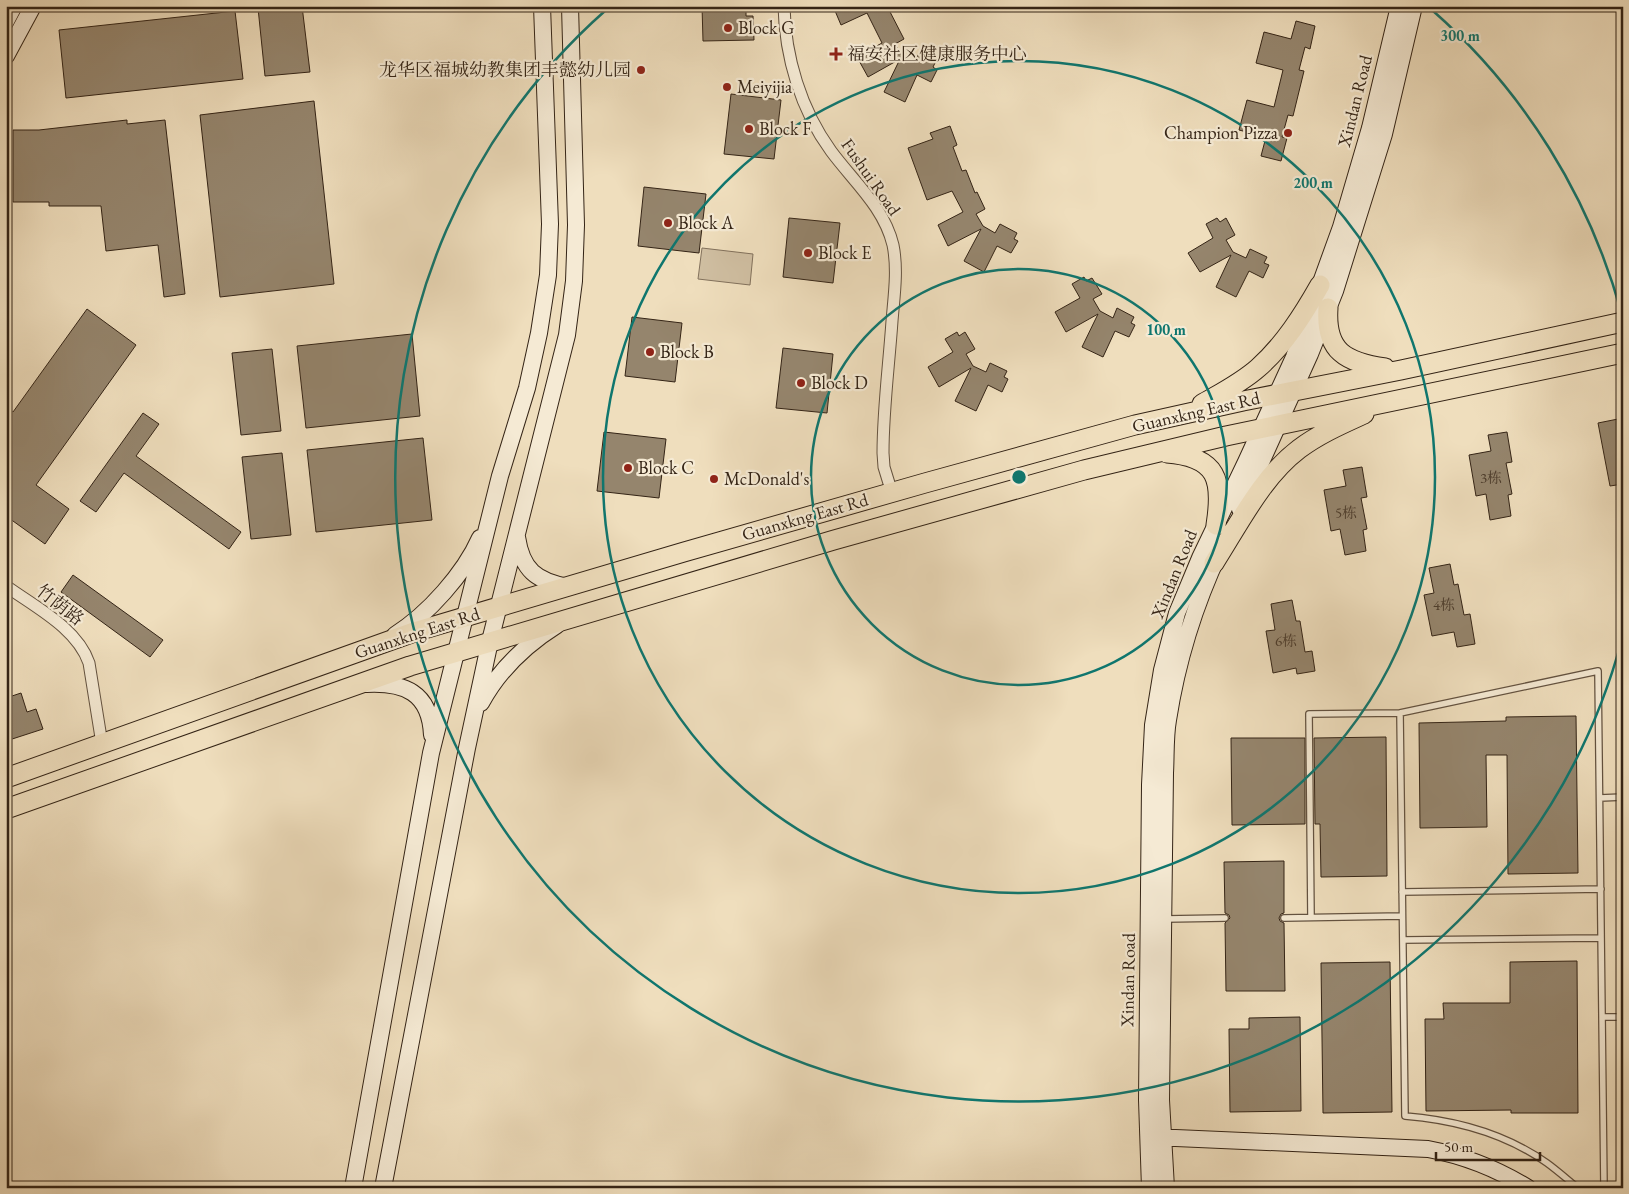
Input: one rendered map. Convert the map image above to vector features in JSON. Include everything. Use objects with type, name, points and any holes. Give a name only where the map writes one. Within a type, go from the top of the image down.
[{"type":"main road","points":[[1180,415],[1224,391],[1258,368],[1296,324],[1320,285]]},
{"type":"main road","points":[[1328,308],[1328,330],[1336,348],[1342,355],[1359,363],[1401,370]]},
{"type":"main road","name":"Guanxkng East Rd","points":[[6,778],[414,632],[892,493],[1135,425],[1623,322]]},
{"type":"main road","name":"Guanxkng East Rd","points":[[6,809],[358,684],[456,652],[842,537],[1010,490],[1158,452],[1270,426],[1623,353]]},
{"type":"main road","points":[[1214,563],[1254,501],[1285,461],[1314,439],[1398,400]]},
{"type":"main road","points":[[1158,452],[1191,458],[1206,464],[1212,470],[1216,477],[1219,494],[1216,525]]},
{"type":"street","points":[[6,21],[14,6]]},
{"type":"street","points":[[6,56],[33,6]]},
{"type":"street","points":[[353,1188],[431,753],[500,476],[527,388],[539,334],[548,275],[550,224],[542,6]]},
{"type":"street","points":[[383,1188],[490,641],[567,335],[574,281],[576,225],[570,6]]},
{"type":"street","name":"Fushui Road","points":[[784,6],[788,50],[808,113],[830,150],[882,217],[893,246],[896,280],[883,453],[884,467],[892,493]]},
{"type":"street","name":"Xindan Road","points":[[1286,392],[1294,357],[1341,227],[1370,128],[1399,6]]},
{"type":"street","name":"Xindan Road","points":[[1150,1188],[1161,1100],[1165,773],[1168,721],[1178,669],[1193,619],[1214,563],[1270,426],[1335,291],[1384,134],[1414,6]]},
{"type":"street","name":"Xindan Road","points":[[1166,1188],[1156,1137],[1147,992],[1150,785],[1153,725],[1162,670],[1177,613],[1216,525],[1270,426]]},
{"type":"street","points":[[383,643],[413,623],[442,593],[474,549],[491,513]]},
{"type":"street","points":[[517,536],[521,555],[531,572],[547,581],[568,586]]},
{"type":"street","name":"竹荫路","points":[[6,586],[65,629],[78,641],[85,652],[89,663],[102,744]]},
{"type":"street","points":[[474,716],[494,683],[518,654],[545,633],[572,617]]},
{"type":"street","points":[[358,684],[397,685],[418,695],[431,719],[431,753]]},
{"type":"street","points":[[1156,1137],[1428,1149],[1471,1159],[1491,1167],[1528,1188]]},
{"type":"lane","points":[[1311,917],[1309,714],[1400,713],[1598,671],[1604,1188]]},
{"type":"lane","points":[[1400,713],[1405,1116],[1432,1118],[1481,1130],[1526,1150],[1548,1163],[1578,1188]]},
{"type":"lane","points":[[1600,798],[1623,798]]},
{"type":"lane","points":[[1402,892],[1600,889]]},
{"type":"lane","points":[[1284,918],[1402,916]]},
{"type":"lane","points":[[1163,919],[1225,918]]},
{"type":"lane","points":[[1403,940],[1601,938]]},
{"type":"lane","points":[[1602,1017],[1623,1017]]},
{"type":"shaded area","points":[[702,248],[753,254],[750,285],[698,279]]},
{"type":"building","points":[[302,6],[310,72],[265,76],[258,8]]},
{"type":"building","name":"Block G","points":[[702,6],[746,6],[746,16],[753,16],[754,40],[703,41]]},
{"type":"building","points":[[833,6],[887,6],[904,39],[895,44],[902,56],[915,62],[919,53],[936,61],[933,67],[937,70],[931,82],[917,75],[905,102],[884,92],[900,59],[868,77],[857,57],[882,43],[867,13],[841,25]]},
{"type":"building","points":[[235,11],[243,79],[66,98],[59,30]]},
{"type":"building","points":[[1296,21],[1315,26],[1310,49],[1305,47],[1299,70],[1304,71],[1293,116],[1288,115],[1282,137],[1287,138],[1281,161],[1261,156],[1266,137],[1239,130],[1247,100],[1274,107],[1283,70],[1256,63],[1264,32],[1291,39]]},
{"type":"building","name":"Block F","points":[[731,94],[781,100],[774,159],[724,154]]},
{"type":"building","points":[[314,101],[334,284],[220,297],[200,115]]},
{"type":"building","points":[[127,120],[127,124],[165,120],[185,294],[164,297],[158,245],[106,251],[101,206],[49,206],[49,202],[13,202],[13,130],[39,130]]},
{"type":"building","points":[[950,126],[957,145],[953,147],[962,171],[966,170],[975,193],[977,192],[985,209],[976,214],[983,226],[995,233],[1000,224],[1017,233],[1014,239],[1018,241],[1011,253],[997,246],[984,272],[964,261],[981,229],[948,246],[938,225],[963,212],[952,191],[927,200],[908,148],[933,139],[930,133]]},
{"type":"building","name":"Block A","points":[[644,187],[706,194],[699,253],[638,246]]},
{"type":"building","name":"Block E","points":[[789,218],[840,223],[833,283],[783,277]]},
{"type":"building","points":[[1217,218],[1220,222],[1226,218],[1235,235],[1226,240],[1233,252],[1246,258],[1250,249],[1267,257],[1264,263],[1269,265],[1263,278],[1249,271],[1236,297],[1216,287],[1231,255],[1200,272],[1188,253],[1213,238],[1206,224]]},
{"type":"building","points":[[1084,277],[1086,281],[1092,278],[1102,294],[1093,299],[1100,311],[1113,318],[1117,308],[1134,317],[1131,323],[1135,325],[1129,337],[1115,331],[1103,357],[1082,347],[1098,314],[1066,332],[1055,312],[1080,298],[1072,284]]},
{"type":"building","points":[[87,309],[136,345],[36,485],[69,509],[45,544],[6,516],[6,408],[13,412]]},
{"type":"building","name":"Block B","points":[[632,317],[682,323],[675,382],[625,376]]},
{"type":"building","points":[[957,332],[959,336],[965,332],[975,349],[966,354],[973,366],[986,372],[990,363],[1007,371],[1004,377],[1008,379],[1002,392],[988,385],[976,411],[955,401],[971,368],[939,387],[928,367],[953,352],[945,339]]},
{"type":"building","points":[[412,334],[420,416],[306,428],[297,346]]},
{"type":"building","name":"Block D","points":[[783,348],[833,354],[827,413],[776,408]]},
{"type":"building","points":[[272,349],[281,431],[241,435],[232,353]]},
{"type":"building","points":[[143,413],[159,424],[136,456],[241,532],[229,549],[124,473],[96,512],[80,501]]},
{"type":"building","points":[[1623,418],[1623,484],[1610,486],[1598,423]]},
{"type":"building","name":"Block C","points":[[604,432],[666,439],[659,498],[597,491]]},
{"type":"building","points":[[1507,432],[1512,462],[1506,463],[1512,494],[1508,495],[1511,516],[1490,520],[1486,494],[1476,496],[1469,455],[1491,451],[1488,435]]},
{"type":"building","points":[[423,438],[432,520],[316,532],[307,450]]},
{"type":"building","points":[[282,453],[291,535],[251,539],[242,457]]},
{"type":"building","points":[[1362,467],[1367,497],[1361,498],[1367,529],[1363,530],[1366,551],[1345,555],[1340,529],[1331,531],[1324,490],[1346,486],[1343,470]]},
{"type":"building","points":[[1450,564],[1454,585],[1458,584],[1464,615],[1470,614],[1475,644],[1457,647],[1454,632],[1432,636],[1424,595],[1434,593],[1429,568]]},
{"type":"building","points":[[73,575],[163,640],[150,657],[61,592]]},
{"type":"building","points":[[1292,600],[1296,621],[1300,621],[1305,652],[1312,651],[1315,671],[1297,674],[1296,668],[1273,673],[1266,631],[1275,630],[1271,604]]},
{"type":"building","points":[[21,693],[27,712],[36,709],[43,729],[6,741],[6,698]]},
{"type":"building","points":[[1576,716],[1578,873],[1508,874],[1507,755],[1486,755],[1487,827],[1420,828],[1419,723],[1506,721],[1506,717]]},
{"type":"building","points":[[1386,737],[1387,876],[1321,877],[1320,824],[1315,824],[1314,738]]},
{"type":"building","points":[[1231,738],[1305,738],[1305,824],[1232,825]]},
{"type":"building","points":[[1284,861],[1284,913],[1279,918],[1284,923],[1285,991],[1226,991],[1225,923],[1230,918],[1225,913],[1224,862]]},
{"type":"building","points":[[1577,961],[1578,1113],[1511,1113],[1511,1110],[1426,1111],[1425,1019],[1444,1019],[1443,1003],[1510,1003],[1510,962]]},
{"type":"building","points":[[1390,962],[1392,1112],[1323,1113],[1321,963]]},
{"type":"building","points":[[1300,1017],[1301,1111],[1230,1112],[1229,1029],[1249,1029],[1249,1018]]},
{"type":"place","name":"Block G","points":[[728,28]]},
{"type":"place","name":"福安社区健康服务中心","points":[[836,54]]},
{"type":"place","name":"龙华区福城幼教集团丰懿幼儿园","points":[[641,70]]},
{"type":"place","name":"Meiyijia","points":[[727,87]]},
{"type":"place","name":"Block F","points":[[749,129]]},
{"type":"place","name":"Champion Pizza","points":[[1288,133]]},
{"type":"place","name":"Block A","points":[[668,223]]},
{"type":"place","name":"Block E","points":[[808,253]]},
{"type":"place","name":"Block B","points":[[650,352]]},
{"type":"place","name":"Block D","points":[[801,383]]},
{"type":"place","name":"Block C","points":[[628,468]]},
{"type":"place","name":"McDonald's","points":[[714,479]]}]
